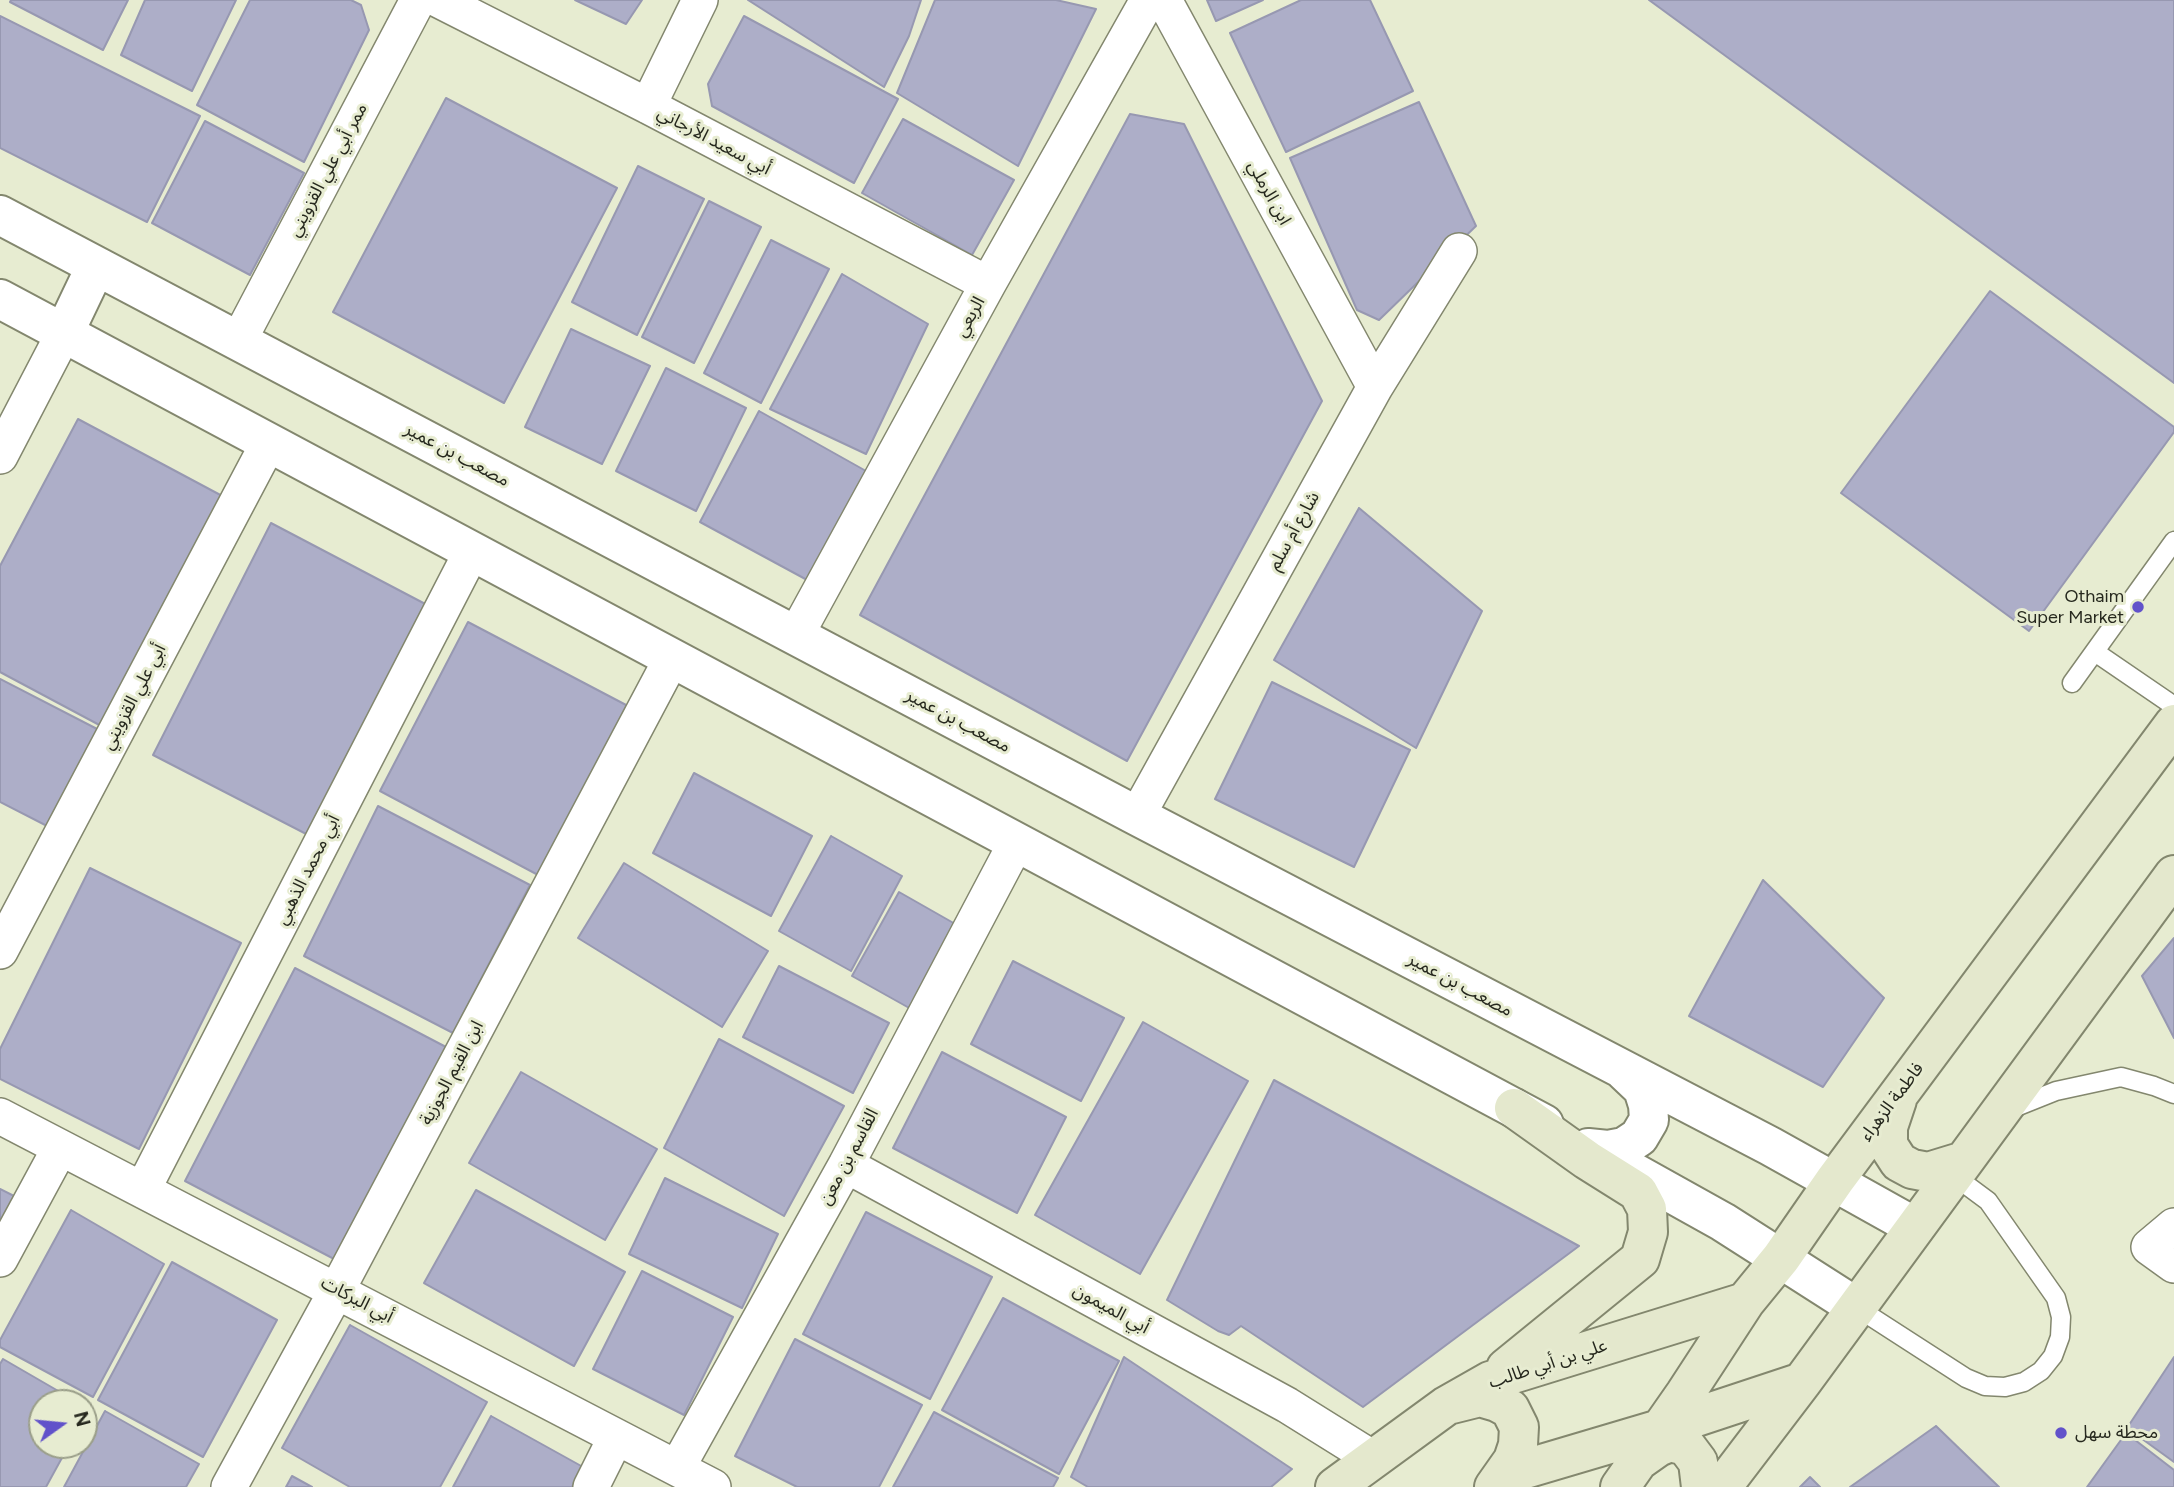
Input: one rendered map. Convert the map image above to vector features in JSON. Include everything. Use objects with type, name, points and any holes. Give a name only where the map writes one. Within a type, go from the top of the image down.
[{"type":"main road","name":"فاطمة الزهراء","points":[[1630,1474],[1745,1302],[1781,1258],[1835,1180],[2174,724]]},
{"type":"main road","points":[[1722,1487],[2174,875]]},
{"type":"main road","points":[[1900,1092],[1888,1127],[1888,1145],[1899,1162],[1912,1169],[1928,1172],[1958,1168]]},
{"type":"main road","points":[[1490,1381],[1640,1259],[1648,1231],[1647,1209],[1638,1192],[1587,1160],[1514,1108]]},
{"type":"main road","name":"علي بن أبي طالب","points":[[1335,1487],[1446,1406],[1490,1381],[1745,1302]]},
{"type":"main road","points":[[1494,1487],[1515,1472],[1660,1429],[1802,1382]]},
{"type":"main road","points":[[1446,1406],[1480,1397],[1510,1409],[1519,1427],[1518,1445],[1513,1460],[1494,1487]]},
{"type":"main road","points":[[1630,1474],[1658,1447],[1670,1442],[1686,1446],[1698,1462],[1701,1487]]},
{"type":"street","name":"ممر أبي علي القزويني","points":[[239,340],[418,0]]},
{"type":"street","name":"أبي سعيد الأرجاني","points":[[439,0],[988,284]]},
{"type":"street","points":[[648,106],[700,0]]},
{"type":"street","name":"الربعي","points":[[796,635],[988,284],[1149,0]]},
{"type":"street","name":"ابن الرملي","points":[[1164,0],[1375,387]]},
{"type":"street","name":"مصعب بن عمير","points":[[0,215],[1137,816],[1835,1180],[1915,1227]]},
{"type":"street","name":"شارع أم سلم","points":[[1137,816],[1375,387],[1459,251]]},
{"type":"street","points":[[0,456],[96,265]]},
{"type":"street","points":[[0,299],[1677,1196],[1857,1307]]},
{"type":"street","name":"أبي علي القزويني","points":[[0,951],[269,442]]},
{"type":"street","name":"أبي محمد الذهبي","points":[[143,1189],[472,551]]},
{"type":"street","name":"ابن القيم الجوزية","points":[[229,1487],[337,1290],[672,658]]},
{"type":"street","name":"القاسم بن معن","points":[[677,1468],[846,1165],[1016,843]]},
{"type":"street","points":[[1588,1148],[1608,1150],[1624,1147],[1639,1137],[1649,1120],[1643,1089],[1622,1069]]},
{"type":"street","name":"أبي البركات","points":[[0,1116],[713,1487]]},
{"type":"street","points":[[0,1259],[60,1148]]},
{"type":"street","name":"أبي الميمون","points":[[846,1165],[1287,1405],[1372,1458]]},
{"type":"street","points":[[591,1487],[616,1437]]},
{"type":"lane","points":[[2072,683],[2174,541]]},
{"type":"lane","points":[[2095,652],[2174,706]]},
{"type":"lane","points":[[1998,1114],[2056,1091],[2121,1077],[2174,1094]]},
{"type":"lane","points":[[1857,1307],[1966,1378],[1985,1386],[2005,1387],[2024,1382],[2040,1371],[2053,1356],[2060,1337],[2061,1317],[2056,1298],[1988,1201],[1958,1168]]},
{"type":"building","points":[[128,0],[103,50],[10,2]]},
{"type":"building","points":[[145,0],[236,0],[192,91],[121,55]]},
{"type":"building","points":[[250,0],[351,0],[361,5],[369,30],[304,162],[197,105]]},
{"type":"building","points":[[575,0],[642,0],[626,24]]},
{"type":"building","points":[[748,0],[921,0],[909,36],[884,87]]},
{"type":"building","points":[[935,0],[1056,0],[1096,9],[1018,166],[897,93]]},
{"type":"building","points":[[1207,0],[1263,0],[1216,21]]},
{"type":"building","points":[[1301,0],[1370,0],[1413,91],[1286,152],[1230,33]]},
{"type":"building","points":[[1649,0],[2174,0],[2174,383],[1738,65]]},
{"type":"building","points":[[0,16],[200,116],[147,222],[0,148]]},
{"type":"building","points":[[744,16],[898,99],[854,183],[712,106],[708,84]]},
{"type":"building","points":[[446,98],[617,188],[504,403],[333,312]]},
{"type":"building","points":[[1419,102],[1476,226],[1379,320],[1357,310],[1290,158]]},
{"type":"building","points":[[1130,114],[1184,124],[1322,401],[1127,761],[860,615]]},
{"type":"building","points":[[903,119],[1014,180],[972,255],[862,193]]},
{"type":"building","points":[[205,121],[304,173],[250,275],[152,223]]},
{"type":"building","points":[[638,166],[704,199],[637,335],[572,302]]},
{"type":"building","points":[[709,201],[761,227],[694,363],[642,337]]},
{"type":"building","points":[[771,240],[829,269],[761,403],[704,373]]},
{"type":"building","points":[[842,274],[928,324],[866,454],[770,409]]},
{"type":"building","points":[[1990,291],[2174,427],[2174,432],[2029,631],[1841,493]]},
{"type":"building","points":[[571,329],[650,366],[602,464],[525,427]]},
{"type":"building","points":[[666,368],[746,408],[696,511],[616,471]]},
{"type":"building","points":[[759,411],[866,471],[809,581],[700,522]]},
{"type":"building","points":[[78,419],[226,498],[105,728],[0,672],[0,566]]},
{"type":"building","points":[[1359,508],[1482,611],[1416,748],[1274,660]]},
{"type":"building","points":[[271,523],[431,607],[314,838],[153,755]]},
{"type":"building","points":[[468,622],[628,706],[540,876],[380,791]]},
{"type":"building","points":[[0,679],[101,731],[51,828],[0,802]]},
{"type":"building","points":[[1272,682],[1410,750],[1354,867],[1215,799]]},
{"type":"building","points":[[694,773],[812,836],[771,916],[653,853]]},
{"type":"building","points":[[378,806],[530,885],[453,1033],[304,956]]},
{"type":"building","points":[[831,836],[902,876],[851,971],[779,931]]},
{"type":"building","points":[[624,863],[768,951],[722,1027],[578,938]]},
{"type":"building","points":[[90,868],[241,943],[139,1149],[0,1079],[0,1049]]},
{"type":"building","points":[[1763,880],[1884,998],[1823,1087],[1689,1016]]},
{"type":"building","points":[[899,892],[957,925],[911,1009],[852,976]]},
{"type":"building","points":[[2174,938],[2174,1038],[2142,976]]},
{"type":"building","points":[[1013,961],[1124,1018],[1081,1101],[971,1044]]},
{"type":"building","points":[[779,966],[889,1023],[853,1093],[743,1037]]},
{"type":"building","points":[[295,968],[446,1047],[336,1260],[185,1181]]},
{"type":"building","points":[[1143,1022],[1248,1081],[1140,1274],[1035,1215]]},
{"type":"building","points":[[719,1039],[844,1106],[784,1216],[664,1148]]},
{"type":"building","points":[[942,1052],[1066,1117],[1017,1213],[893,1148]]},
{"type":"building","points":[[521,1072],[657,1149],[605,1240],[469,1163]]},
{"type":"building","points":[[1274,1080],[1579,1246],[1363,1407],[1241,1326],[1229,1335],[1218,1331],[1167,1300]]},
{"type":"building","points":[[665,1178],[778,1234],[742,1308],[629,1254]]},
{"type":"building","points":[[0,1189],[16,1197],[0,1228]]},
{"type":"building","points":[[476,1190],[625,1272],[574,1366],[424,1283]]},
{"type":"building","points":[[71,1210],[164,1264],[97,1389],[78,1389],[0,1347],[0,1340]]},
{"type":"building","points":[[866,1212],[992,1277],[930,1399],[803,1334]]},
{"type":"building","points":[[172,1262],[277,1320],[203,1457],[98,1400]]},
{"type":"building","points":[[642,1271],[733,1317],[684,1415],[593,1369]]},
{"type":"building","points":[[1003,1298],[1119,1361],[1059,1474],[942,1410]]},
{"type":"building","points":[[350,1325],[487,1402],[440,1487],[350,1487],[282,1448]]},
{"type":"building","points":[[795,1339],[922,1405],[879,1487],[797,1487],[735,1456]]},
{"type":"building","points":[[1124,1357],[1292,1469],[1271,1487],[1088,1487],[1071,1477]]},
{"type":"building","points":[[2174,1357],[2174,1462],[2127,1428]]},
{"type":"building","points":[[3,1359],[55,1389],[28,1389],[28,1459],[61,1459],[46,1487],[0,1487],[0,1364]]},
{"type":"building","points":[[105,1411],[199,1464],[186,1487],[64,1487],[79,1459],[98,1459],[98,1424]]},
{"type":"building","points":[[934,1412],[1058,1478],[1053,1487],[893,1487]]},
{"type":"building","points":[[491,1416],[583,1467],[572,1487],[453,1487]]},
{"type":"building","points":[[1936,1426],[1999,1487],[1850,1487]]},
{"type":"building","points":[[2126,1433],[2174,1470],[2174,1487],[2087,1487]]},
{"type":"building","points":[[292,1476],[312,1487],[286,1487]]},
{"type":"building","points":[[1810,1477],[1820,1487],[1800,1487]]},
{"type":"place","name":"Othaim Super Market","points":[[2138,607]]},
{"type":"place","name":"محطة سهل","points":[[2061,1433]]}]
